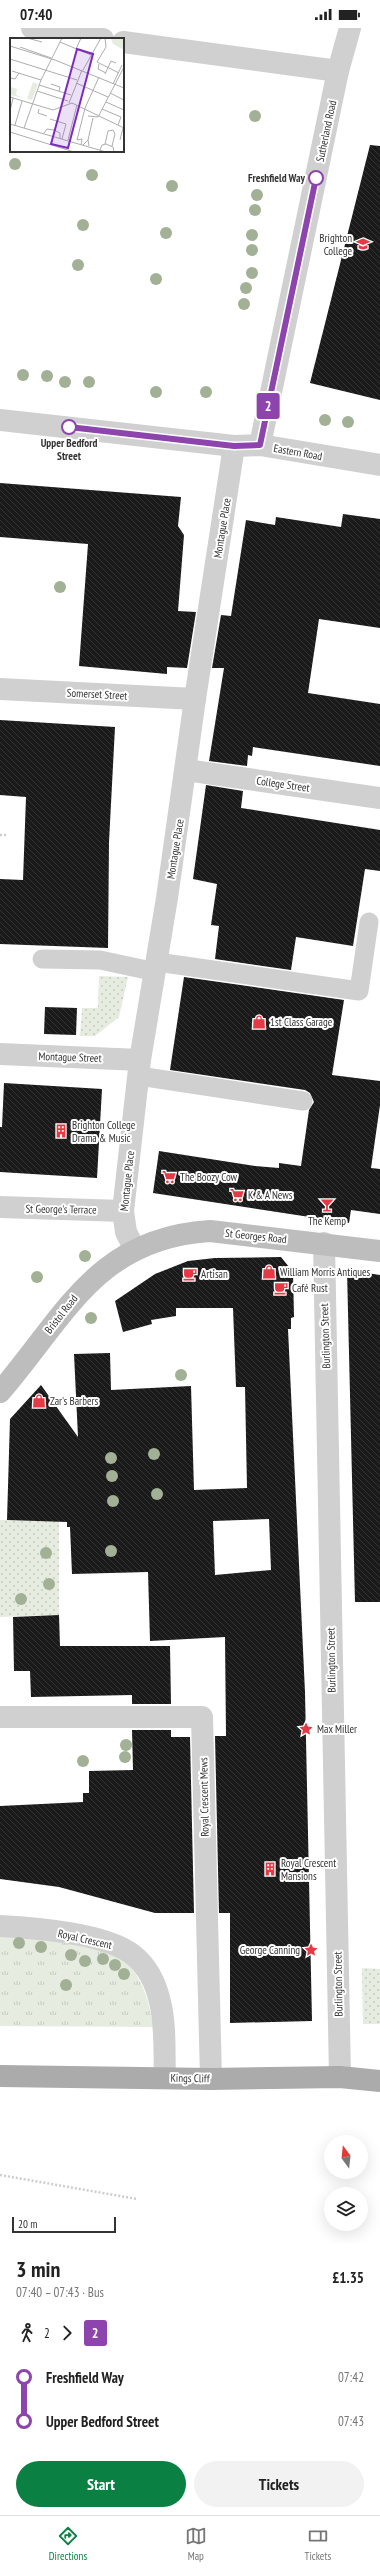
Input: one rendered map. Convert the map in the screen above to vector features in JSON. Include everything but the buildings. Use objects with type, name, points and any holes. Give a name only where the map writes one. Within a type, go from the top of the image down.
[{"type":"main road","name":"St Georges Road","points":[[135,1250],[173,1236],[210,1231],[324,1243],[380,1251]]},
{"type":"main road","name":"Bristol Road","points":[[0,1392],[79,1292],[109,1267],[135,1250]]},
{"type":"main road","name":"Kings Cliff","points":[[0,2076],[211,2079],[340,2077],[380,2081]]},
{"type":"street","points":[[32,28],[97,38]]},
{"type":"street","name":"Sutherland Road","points":[[260,445],[338,71],[350,28]]},
{"type":"street","points":[[124,42],[338,71]]},
{"type":"street","name":"Eastern Road","points":[[0,420],[234,446],[260,445],[380,465]]},
{"type":"street","name":"Montague Place","points":[[135,1250],[126,1232],[123,1211],[140,1068],[234,446]]},
{"type":"street","name":"Somerset Street","points":[[0,689],[195,699]]},
{"type":"street","name":"College Street","points":[[186,770],[380,798]]},
{"type":"street","name":"Montague Street","points":[[0,1054],[140,1068]]},
{"type":"street","name":"St George's Terrace","points":[[10,1208],[123,1211]]},
{"type":"street","name":"Burlington Street","points":[[324,1243],[340,2077]]},
{"type":"street","name":"Royal Crescent Mews","points":[[0,1717],[202,1717],[211,2079]]},
{"type":"street","name":"Royal Crescent","points":[[0,1926],[82,1937],[118,1946],[132,1955],[147,1970],[160,2001],[165,2078]]},
{"type":"lane","points":[[42,959],[100,960],[359,991],[369,922]]},
{"type":"lane","points":[[140,1068],[303,1101]]},
{"type":"path","points":[[0,835],[6,835]]},
{"type":"path","points":[[0,2175],[137,2199]]},
{"type":"green space","points":[[99,976],[128,977],[119,1017],[95,1036],[80,1036],[82,1008],[98,1008]]},
{"type":"green space","points":[[0,1520],[59,1521],[59,1615],[0,1617]]},
{"type":"green space","points":[[0,1935],[48,1939],[84,1945],[115,1956],[133,1970],[142,1985],[148,2002],[153,2027],[0,2026]]},
{"type":"green space","points":[[362,1968],[380,1969],[380,2024],[363,2024]]},
{"type":"bus line","name":"2","points":[[69,427],[234,446],[260,445],[316,178]]},
{"type":"place","name":"Freshfield Way","points":[[316,178]]},
{"type":"place","name":"Brighton College","points":[[363,244]]},
{"type":"place","name":"Upper Bedford Street","points":[[69,427]]},
{"type":"place","name":"1st Class Garage","points":[[259,1022]]},
{"type":"place","name":"Brighton College Drama & Music","points":[[61,1131]]},
{"type":"place","name":"The Boozy Cow","points":[[169,1177]]},
{"type":"place","name":"K & A News","points":[[237,1195]]},
{"type":"place","name":"The Kemp","points":[[327,1205]]},
{"type":"place","name":"William Morris Antiques","points":[[269,1272]]},
{"type":"place","name":"Artisan","points":[[190,1274]]},
{"type":"place","name":"Café Rust","points":[[281,1288]]},
{"type":"place","name":"Zar's Barbers","points":[[39,1401]]},
{"type":"place","name":"Max Miller","points":[[306,1729]]},
{"type":"place","name":"Royal Crescent Mansions","points":[[270,1869]]},
{"type":"place","name":"George Canning","points":[[311,1950]]}]
